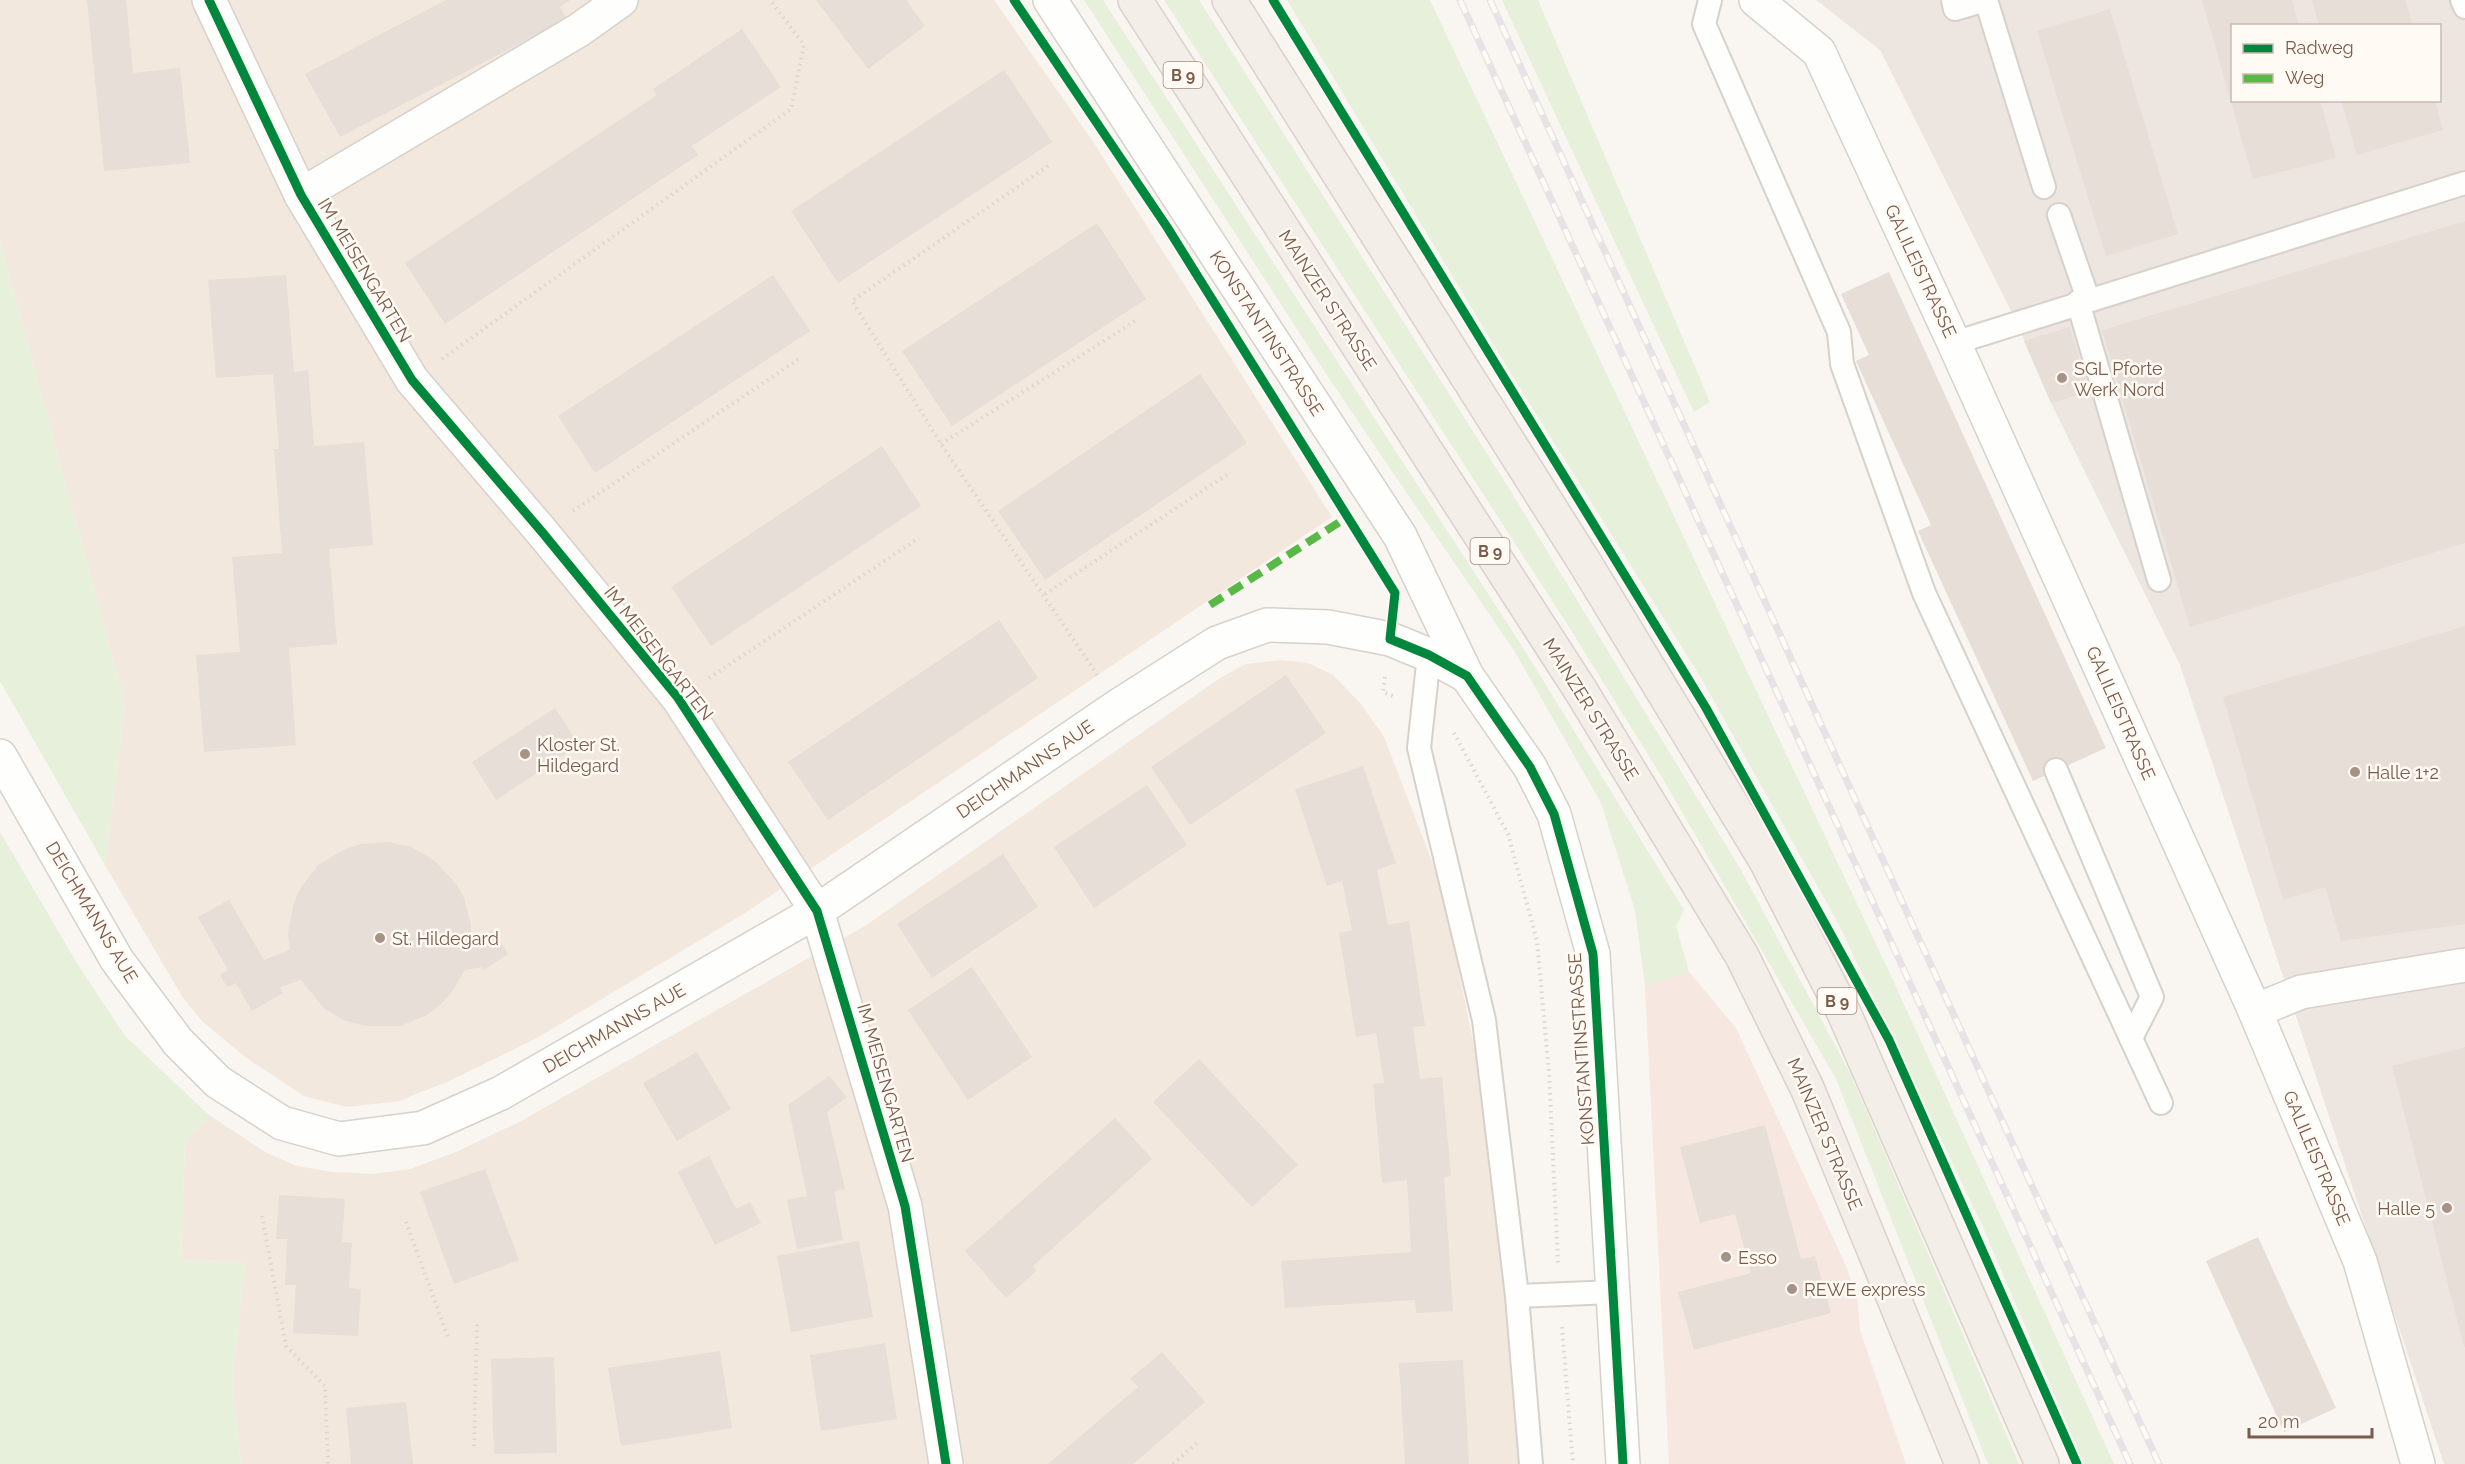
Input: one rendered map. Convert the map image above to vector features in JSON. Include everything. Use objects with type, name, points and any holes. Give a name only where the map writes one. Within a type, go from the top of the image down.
[{"type":"main road","name":"MAINZER STRASSE","points":[[1135,0],[1581,691],[1742,957],[1808,1090],[1962,1464]]},
{"type":"main road","name":"B 9","points":[[1229,0],[1585,562],[1766,861],[1844,1013],[2042,1464]]},
{"type":"street","name":"IM MEISENGARTEN","points":[[209,0],[301,195],[412,380],[542,532],[678,698],[817,911],[905,1206],[946,1464]]},
{"type":"street","name":"IM MEISENGARTEN","points":[[301,195],[579,30],[621,0]]},
{"type":"street","name":"KONSTANTINSTRASSE","points":[[1050,0],[1400,536],[1467,676],[1530,767],[1554,814],[1593,954],[1623,1464]]},
{"type":"street","name":"GALILEISTRASSE","points":[[1765,3],[1819,52],[1954,343],[2255,1011],[2360,1261],[2418,1464]]},
{"type":"street","name":"DEICHMANNS AUE","points":[[0,756],[117,960],[178,1042],[218,1082],[282,1123],[339,1138],[423,1128],[501,1093],[817,911],[1118,706],[1217,643],[1267,625],[1328,627]]},
{"type":"street","name":"KONSTANTINSTRASSE","points":[[1328,627],[1390,639],[1429,655],[1467,676]]},
{"type":"street","points":[[2255,1011],[2301,992],[2465,965]]},
{"type":"lane","points":[[1710,0],[1704,24],[1839,332],[1842,363],[1924,593],[2161,1103]]},
{"type":"lane","points":[[1953,0],[1955,9],[1986,0],[2044,187]]},
{"type":"lane","points":[[2462,0],[2465,7]]},
{"type":"lane","points":[[1954,343],[2465,183]]},
{"type":"lane","points":[[2060,215],[2159,580]]},
{"type":"lane","points":[[1429,655],[1419,748],[1484,1020],[1517,1296],[1531,1464]]},
{"type":"lane","points":[[2056,770],[2152,997],[2130,1038]]},
{"type":"lane","points":[[1517,1296],[1613,1292]]},
{"type":"path","points":[[412,380],[791,109],[804,45],[770,0]]},
{"type":"path","points":[[1048,166],[852,301],[941,444],[1045,594],[1118,706]]},
{"type":"path","points":[[941,444],[1137,320]]},
{"type":"path","points":[[542,532],[802,357]]},
{"type":"path","points":[[1045,594],[1228,474]]},
{"type":"path","points":[[678,698],[919,538]]},
{"type":"path","points":[[262,1216],[285,1346],[325,1386],[328,1464]]},
{"type":"path","points":[[406,1222],[449,1340]]},
{"type":"path","points":[[474,1446],[477,1324]]},
{"type":"path","points":[[1173,1464],[1198,1442]]},
{"type":"shaded area","points":[[0,0],[994,0],[1094,143],[1332,517],[745,913],[537,1038],[449,1081],[399,1101],[347,1107],[304,1096],[245,1057],[202,1021],[183,998],[105,865],[125,704],[0,242]]},
{"type":"shaded area","points":[[1816,0],[2465,0],[2465,1464],[2444,1464],[2180,665],[2051,403],[2016,321],[1880,50]]},
{"type":"shaded area","points":[[1281,660],[1308,663],[1333,675],[1361,704],[1384,737],[1440,882],[1477,1060],[1499,1216],[1519,1464],[241,1464],[232,1381],[245,1263],[181,1260],[185,1143],[209,1115],[265,1152],[297,1166],[332,1172],[372,1174],[410,1169],[456,1152],[521,1121],[865,926],[1220,678],[1246,664]]},
{"type":"shaded area","points":[[1689,972],[1736,1028],[1846,1266],[1857,1297],[1860,1330],[1906,1464],[1669,1464],[1645,986]]},
{"type":"green space","points":[[1084,0],[1103,0],[1522,646],[1684,910],[1676,926],[1689,972],[1645,986],[1635,910],[1601,803],[1515,652],[1330,380]]},
{"type":"green space","points":[[1164,0],[1199,0],[1507,485],[1741,870],[1850,1073],[2019,1464],[1988,1464],[1836,1079],[1663,779],[1569,627]]},
{"type":"green space","points":[[1287,0],[1430,0],[1892,978],[2114,1464],[2084,1464],[1982,1225],[1838,923],[1701,678],[1510,372]]},
{"type":"green space","points":[[1502,0],[1538,0],[1710,402],[1694,412]]},
{"type":"green space","points":[[0,242],[125,704],[105,865],[0,681]]},
{"type":"green space","points":[[0,832],[78,965],[125,1036],[209,1115],[185,1143],[181,1260],[245,1263],[232,1381],[241,1464],[0,1464]]},
{"type":"building","points":[[87,0],[126,0],[133,73],[180,68],[190,163],[104,171]]},
{"type":"building","points":[[446,0],[570,0],[560,7],[567,19],[340,137],[305,74]]},
{"type":"building","points":[[816,0],[906,0],[925,26],[868,69]]},
{"type":"building","points":[[2202,0],[2292,0],[2298,24],[2231,24],[2231,102]]},
{"type":"building","points":[[2312,0],[2405,0],[2412,24],[2318,24]]},
{"type":"building","points":[[2110,9],[2178,234],[2106,256],[2037,31]]},
{"type":"building","points":[[742,29],[781,87],[692,146],[698,155],[445,324],[405,263],[657,95],[653,89]]},
{"type":"building","points":[[1004,70],[1052,142],[838,283],[791,211]]},
{"type":"building","points":[[2231,102],[2321,102],[2336,158],[2253,179]]},
{"type":"building","points":[[2342,102],[2436,102],[2443,130],[2357,155]]},
{"type":"building","points":[[2465,221],[2465,543],[2190,627],[2102,330]]},
{"type":"building","points":[[1097,223],[1146,299],[952,426],[902,351]]},
{"type":"building","points":[[1889,272],[2106,748],[2033,781],[1918,531],[1931,525],[1856,361],[1869,355],[1841,294]]},
{"type":"building","points":[[286,275],[294,372],[308,370],[314,446],[364,442],[373,545],[329,549],[337,644],[289,648],[296,745],[204,752],[196,655],[240,652],[232,557],[282,553],[274,449],[279,449],[273,374],[216,378],[208,280]]},
{"type":"building","points":[[773,275],[810,331],[595,473],[558,416]]},
{"type":"building","name":"SGL Pforte Werk Nord","points":[[2070,327],[2089,392],[2051,403],[2024,341]]},
{"type":"building","points":[[1200,374],[1247,443],[1045,580],[998,511]]},
{"type":"building","points":[[882,446],[921,506],[711,646],[671,587]]},
{"type":"building","points":[[999,620],[1038,678],[828,820],[788,762]]},
{"type":"building","name":"Halle 1+2","points":[[2465,626],[2465,924],[2341,941],[2325,887],[2283,900],[2223,697]]},
{"type":"building","points":[[1286,675],[1326,733],[1190,825],[1151,767]]},
{"type":"building","name":"Kloster St. Hildegard","points":[[555,708],[579,745],[496,800],[472,762]]},
{"type":"building","points":[[1363,766],[1396,863],[1377,870],[1388,925],[1409,921],[1425,1026],[1413,1027],[1420,1079],[1442,1077],[1451,1176],[1444,1177],[1453,1311],[1416,1313],[1415,1300],[1285,1308],[1281,1261],[1411,1252],[1407,1180],[1382,1183],[1373,1084],[1384,1083],[1376,1033],[1356,1037],[1339,933],[1352,930],[1342,881],[1327,886],[1295,789]]},
{"type":"building","points":[[1147,785],[1187,845],[1094,908],[1054,847]]},
{"type":"building","name":"St. Hildegard","points":[[388,842],[411,847],[435,861],[456,884],[464,898],[471,926],[471,943],[492,930],[508,954],[484,970],[482,967],[465,970],[452,992],[439,1006],[425,1016],[400,1026],[365,1026],[343,1020],[324,1008],[301,980],[280,987],[283,993],[252,1011],[236,983],[227,987],[220,975],[228,970],[198,917],[229,900],[264,960],[290,950],[288,933],[293,906],[299,890],[318,865],[345,849],[361,844]]},
{"type":"building","points":[[1003,854],[1038,907],[932,978],[897,924]]},
{"type":"building","points":[[972,967],[1032,1057],[968,1100],[908,1010]]},
{"type":"building","name":"Halle 5","points":[[2465,1047],[2465,1347],[2464,1347],[2392,1066]]},
{"type":"building","points":[[697,1052],[731,1109],[677,1141],[643,1083]]},
{"type":"building","points":[[1199,1059],[1298,1165],[1252,1207],[1153,1102]]},
{"type":"building","points":[[829,1076],[847,1097],[827,1112],[845,1189],[834,1191],[843,1240],[797,1249],[787,1200],[807,1196],[788,1105]]},
{"type":"building","points":[[1115,1118],[1152,1159],[1033,1266],[1036,1271],[1006,1298],[965,1251]]},
{"type":"building","points":[[1765,1125],[1801,1259],[1815,1256],[1831,1313],[1694,1350],[1678,1292],[1751,1273],[1735,1214],[1700,1223],[1680,1147]]},
{"type":"building","points":[[709,1156],[736,1209],[750,1202],[761,1223],[715,1245],[678,1172]]},
{"type":"building","points":[[485,1169],[519,1260],[454,1284],[420,1192]]},
{"type":"building","points":[[279,1195],[345,1199],[342,1242],[352,1243],[349,1288],[361,1289],[358,1336],[293,1333],[296,1285],[285,1285],[287,1239],[276,1239]]},
{"type":"building","points":[[2258,1237],[2336,1408],[2284,1432],[2206,1261]]},
{"type":"building","points":[[859,1241],[873,1317],[791,1332],[777,1256]]},
{"type":"building","points":[[885,1343],[897,1419],[821,1431],[810,1355]]},
{"type":"building","points":[[720,1351],[732,1428],[621,1446],[608,1368]]},
{"type":"building","points":[[1162,1352],[1205,1402],[1133,1464],[1048,1464],[1138,1387],[1130,1379]]},
{"type":"building","points":[[554,1357],[557,1453],[494,1454],[491,1359]]},
{"type":"building","points":[[1463,1360],[1469,1464],[1405,1464],[1399,1363]]},
{"type":"building","points":[[406,1402],[413,1464],[351,1464],[346,1408]]},
{"type":"railway","points":[[1460,0],[2130,1464]]},
{"type":"railway","points":[[1490,0],[2159,1464]]},
{"type":"marked path","points":[[1210,605],[1349,516]]},
{"type":"cycle path","points":[[209,0],[301,195],[412,380],[542,532],[678,698],[817,911],[905,1206],[946,1464]]},
{"type":"cycle path","points":[[1014,0],[1167,227],[1395,593],[1390,639],[1429,655],[1467,676],[1530,767],[1554,814],[1593,954],[1623,1464]]},
{"type":"cycle path","points":[[1273,0],[1706,708],[1889,1040],[2077,1464]]},
{"type":"place","name":"SGL Pforte Werk Nord","points":[[2062,378]]},
{"type":"place","name":"Kloster St. Hildegard","points":[[525,754]]},
{"type":"place","name":"Halle 1+2","points":[[2355,772]]},
{"type":"place","name":"St. Hildegard","points":[[380,938]]},
{"type":"place","name":"Halle 5","points":[[2447,1208]]},
{"type":"place","name":"Esso","points":[[1726,1257]]},
{"type":"place","name":"REWE express","points":[[1792,1289]]}]
